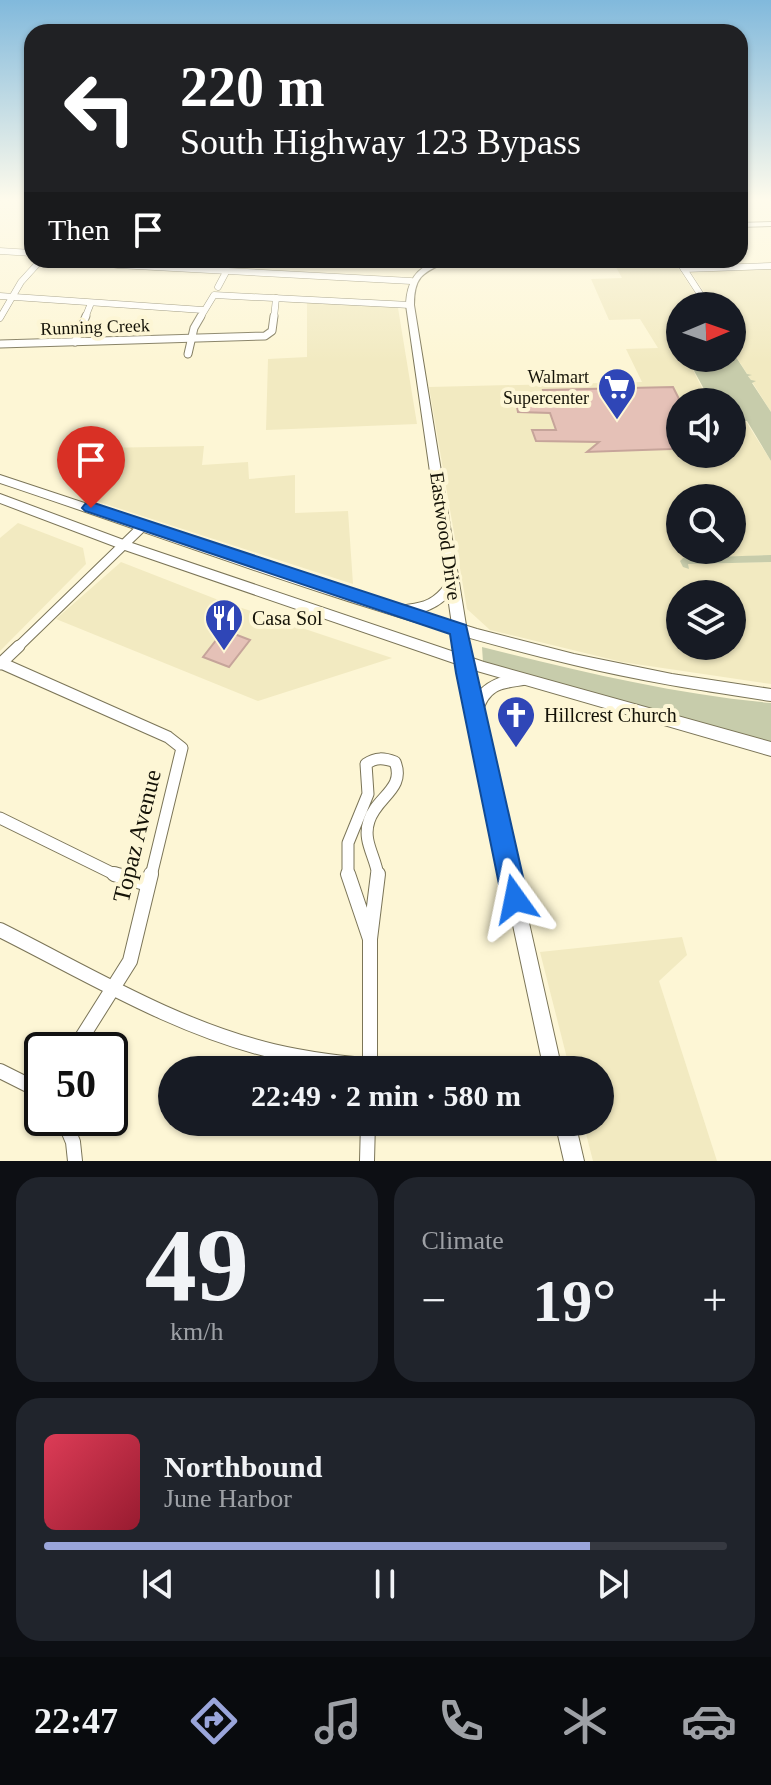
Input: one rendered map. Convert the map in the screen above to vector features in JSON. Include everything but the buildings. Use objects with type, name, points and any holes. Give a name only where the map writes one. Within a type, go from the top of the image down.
[{"type":"main road","points":[[411,281],[427,268]]},
{"type":"main road","name":"Eastwood Drive","points":[[411,281],[410,305],[463,660],[550,1056]]},
{"type":"main road","points":[[0,479],[459,630],[622,671],[771,695]]},
{"type":"main road","points":[[0,498],[124,545],[463,660],[771,749]]},
{"type":"main road","points":[[397,610],[432,605],[444,596],[453,582]]},
{"type":"main road","points":[[475,715],[480,698],[491,687],[505,681],[527,680]]},
{"type":"main road","points":[[568,1136],[574,1161]]},
{"type":"street","points":[[748,267],[771,266]]},
{"type":"street","points":[[0,318],[11,296],[34,268]]},
{"type":"street","points":[[164,268],[411,281]]},
{"type":"street","points":[[684,269],[713,268]]},
{"type":"street","points":[[684,269],[699,292]]},
{"type":"street","points":[[218,287],[226,272]]},
{"type":"street","points":[[188,354],[203,310],[214,295],[410,305]]},
{"type":"street","points":[[0,296],[203,310]]},
{"type":"street","name":"Running Creek","points":[[0,344],[270,334],[276,298]]},
{"type":"street","points":[[75,342],[91,303]]},
{"type":"street","points":[[0,664],[144,525]]},
{"type":"street","name":"Topaz Avenue","points":[[0,664],[168,737],[182,748],[130,961],[86,1032]]},
{"type":"street","points":[[370,939],[348,877],[346,858],[348,843],[366,815],[367,837],[378,877],[370,939],[370,1056]]},
{"type":"street","points":[[0,818],[122,878],[148,884]]},
{"type":"street","points":[[0,930],[189,1023],[239,1041],[302,1056]]},
{"type":"street","points":[[0,1071],[24,1083]]},
{"type":"street","points":[[70,1136],[75,1161]]},
{"type":"street","points":[[367,1161],[368,1136]]},
{"type":"shaded area","points":[[616,268],[678,268],[694,292],[666,292],[666,372],[694,372],[702,388],[666,388],[666,468],[746,468],[746,422],[771,461],[771,555],[746,556],[746,484],[666,484],[666,564],[771,562],[771,684],[622,662],[490,630],[467,609],[429,387],[642,382],[626,349],[658,348],[640,319],[609,320],[591,279],[622,278]]},
{"type":"shaded area","points":[[771,268],[771,412],[746,372],[746,292],[704,292],[690,271]]},
{"type":"shaded area","points":[[307,303],[398,308],[417,424],[266,430],[268,359],[307,357]]},
{"type":"shaded area","points":[[204,446],[202,465],[248,462],[249,479],[295,475],[295,513],[348,511],[353,584],[90,499],[101,448]]},
{"type":"shaded area","points":[[18,523],[83,548],[86,564],[0,651],[0,538]]},
{"type":"shaded area","points":[[121,562],[221,601],[392,658],[258,701],[56,619]]},
{"type":"shaded area","points":[[682,937],[687,955],[659,981],[717,1161],[593,1161],[587,1136],[614,1136],[614,1056],[566,1056],[540,952]]},
{"type":"green space","points":[[695,372],[746,372],[752,375],[748,376],[756,381],[752,383],[771,412],[771,461],[746,421],[746,388],[703,388]]},
{"type":"green space","points":[[771,555],[771,562],[746,563],[746,556]]},
{"type":"green space","points":[[482,647],[662,688],[771,703],[771,743],[483,662]]},
{"type":"place","name":"Walmart Supercenter","points":[[617,421]]},
{"type":"place","name":"Casa Sol","points":[[224,652]]},
{"type":"place","name":"Hillcrest Church","points":[[516,749]]},
{"type":"route","points":[[91,508],[459,630],[515,899]]}]
